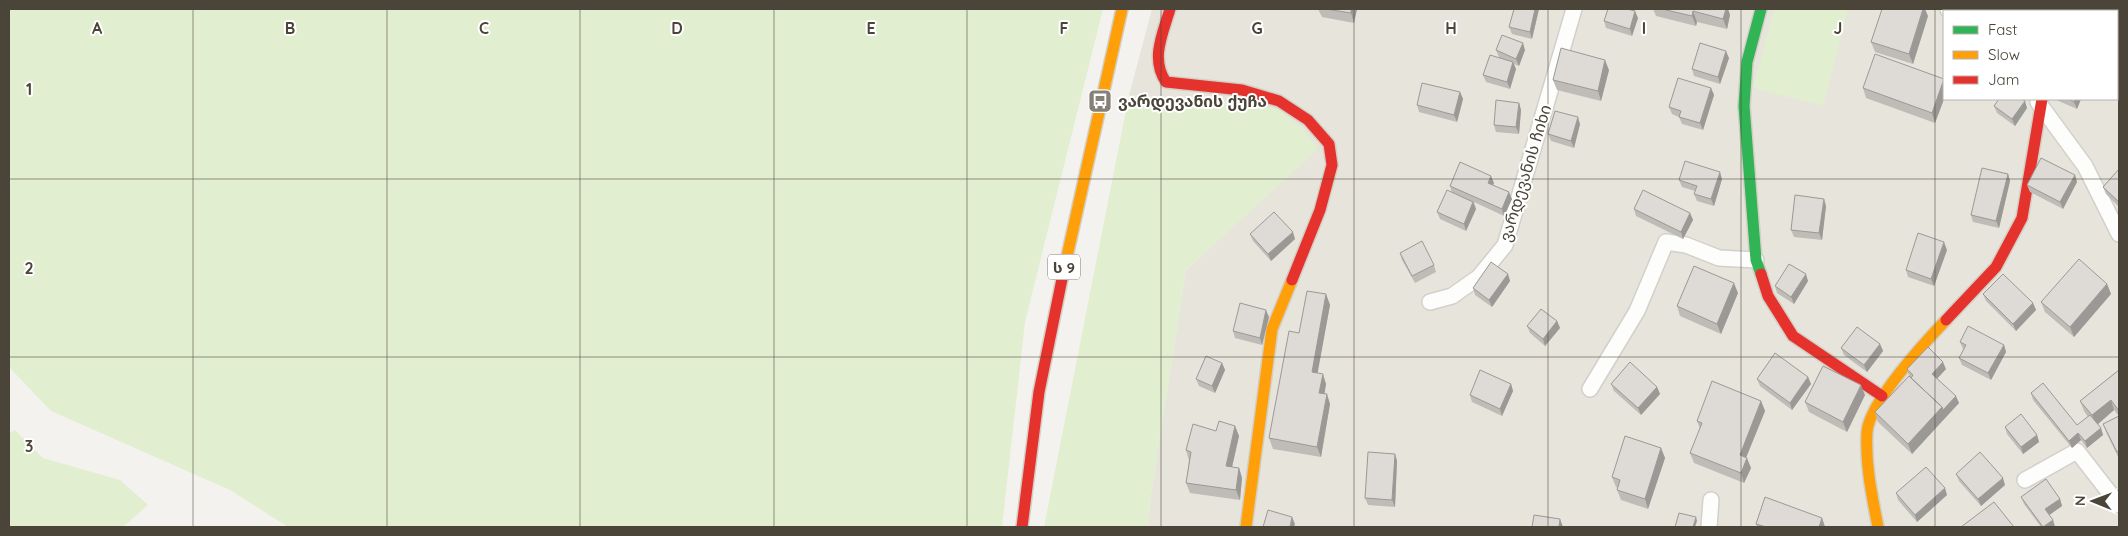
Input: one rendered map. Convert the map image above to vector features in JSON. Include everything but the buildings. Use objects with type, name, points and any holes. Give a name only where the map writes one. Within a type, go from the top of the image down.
[{"type":"main road","name":"ს 9","points":[[1022,527],[1039,392],[1071,234],[1122,9]]},
{"type":"main road","points":[[1170,9],[1157,62],[1159,75],[1166,82],[1242,90],[1279,101],[1308,120],[1329,144],[1332,165],[1320,210],[1272,329],[1246,527]]},
{"type":"main road","points":[[1761,9],[1747,62],[1744,106],[1756,260],[1768,296],[1793,336],[1882,396]]},
{"type":"main road","points":[[1878,527],[1870,484],[1868,430],[1882,396],[1930,337],[1996,267],[2022,218],[2039,101]]},
{"type":"street","name":"ვარდევანის ჩიხი","points":[[1430,302],[1452,296],[1479,277],[1505,245],[1574,9]]},
{"type":"street","points":[[2039,101],[2085,166],[2119,234]]},
{"type":"street","points":[[1590,389],[1637,311],[1666,242],[1686,245],[1719,258],[1756,260]]},
{"type":"street","points":[[2025,480],[2077,451],[2119,505]]},
{"type":"street","points":[[1709,527],[1711,500]]},
{"type":"shaded area","points":[[1152,9],[2119,9],[2119,527],[1148,527],[1151,493],[1186,270],[1317,149],[1240,102],[1129,95]]},
{"type":"green space","points":[[9,9],[1103,9],[1025,322],[1002,527],[288,527],[230,490],[51,411],[9,367]]},
{"type":"green space","points":[[1774,9],[1848,9],[1823,106],[1753,88]]},
{"type":"green space","points":[[1129,95],[1240,102],[1278,109],[1301,127],[1318,149],[1186,270],[1151,493],[1148,527],[1044,527]]},
{"type":"green space","points":[[15,430],[43,458],[120,480],[148,505],[123,527],[9,527],[9,433]]},
{"type":"traffic: fast","points":[[1761,9],[1747,62],[1744,106],[1756,260],[1761,274]]},
{"type":"traffic: slow","points":[[1062,279],[1122,9]]},
{"type":"traffic: slow","points":[[1246,527],[1272,329],[1292,280]]},
{"type":"traffic: slow","points":[[1878,527],[1867,456],[1867,432],[1870,420],[1877,405],[1899,373],[1946,320]]},
{"type":"traffic: jam","points":[[1170,9],[1161,37],[1158,55],[1161,73],[1166,82],[1242,90],[1279,101],[1308,120],[1329,144],[1332,165],[1320,210],[1292,280]]},
{"type":"traffic: jam","points":[[1946,320],[1996,267],[2022,218],[2042,100]]},
{"type":"traffic: jam","points":[[1761,274],[1768,296],[1793,336],[1882,396]]},
{"type":"traffic: jam","points":[[1022,527],[1039,392],[1062,279]]},
{"type":"place","name":"ვარდევანის ქუჩა","points":[[1100,101]]}]
